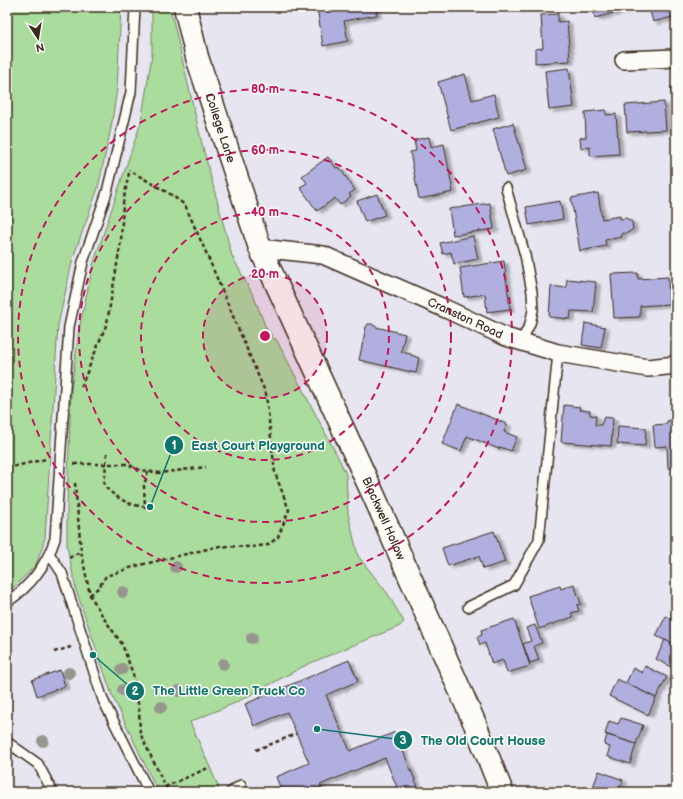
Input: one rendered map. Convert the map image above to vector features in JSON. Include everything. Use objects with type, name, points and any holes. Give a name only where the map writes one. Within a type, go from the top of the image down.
[{"type":"main road","name":"College Lane","points":[[185,7],[197,57],[260,248]]},
{"type":"main road","name":"Blackwell Hollow","points":[[260,248],[374,496],[475,724],[502,792]]},
{"type":"street","points":[[624,60],[676,58]]},
{"type":"street","name":"Cranston Road","points":[[260,248],[323,255],[506,337],[558,353],[648,368],[676,365]]},
{"type":"lane","points":[[7,602],[19,594],[42,568],[50,555],[55,539],[69,327],[83,262],[107,192],[131,92],[135,7]]},
{"type":"lane","points":[[506,188],[525,255],[532,292],[533,310],[530,324],[522,342]]},
{"type":"lane","points":[[468,607],[514,585],[539,540],[558,353]]},
{"type":"lane","points":[[50,555],[62,573],[103,700],[149,792]]},
{"type":"lane","points":[[7,742],[38,764],[53,792]]},
{"type":"lane","points":[[231,792],[241,786]]},
{"type":"path","points":[[80,388],[107,323],[121,241],[123,203],[130,163]]},
{"type":"path","points":[[90,595],[99,587],[106,576],[136,566],[220,546],[251,547],[268,545],[278,537],[289,510],[275,473],[266,394],[185,205],[170,194],[129,170]]},
{"type":"path","points":[[107,453],[104,486],[118,498],[132,504],[145,506],[144,486],[148,471]]},
{"type":"path","points":[[74,457],[75,470]]},
{"type":"path","points":[[7,468],[60,460],[75,464],[127,464],[140,470],[159,473],[206,467]]},
{"type":"path","points":[[75,477],[81,551],[90,595],[104,620],[122,644],[133,674],[139,709],[140,733],[168,792]]},
{"type":"path","points":[[256,750],[296,734]]},
{"type":"path","points":[[166,787],[210,767]]},
{"type":"green space","points":[[14,7],[121,7],[117,89],[111,128],[98,188],[73,258],[58,325],[45,538],[36,565],[7,593],[7,13]]},
{"type":"green space","points":[[152,7],[170,7],[202,144],[232,256],[254,297],[266,328],[274,339],[276,339],[346,474],[348,513],[358,556],[388,594],[404,622],[400,626],[308,664],[235,703],[190,722],[219,788],[212,792],[158,792],[112,695],[76,590],[67,546],[71,391],[79,329],[93,265],[141,122],[152,55]]},
{"type":"building","points":[[317,7],[376,7],[377,15],[344,21],[348,41],[323,46]]},
{"type":"building","points":[[592,7],[632,7],[632,8],[595,18]]},
{"type":"building","points":[[656,7],[676,7],[676,16],[653,22],[650,11],[656,9]]},
{"type":"building","points":[[558,14],[558,22],[567,21],[570,61],[535,63],[535,49],[543,48],[541,15]]},
{"type":"building","points":[[569,68],[574,107],[549,110],[545,71]]},
{"type":"building","points":[[465,74],[472,100],[494,94],[499,117],[451,130],[438,82]]},
{"type":"building","points":[[671,87],[676,87],[676,125],[673,125]]},
{"type":"building","points":[[664,102],[666,130],[627,132],[625,105]]},
{"type":"building","points":[[606,110],[606,115],[616,114],[619,154],[590,156],[590,147],[581,148],[580,138],[586,137],[585,112]]},
{"type":"building","points":[[513,123],[527,170],[506,176],[493,129]]},
{"type":"building","points":[[429,137],[431,147],[444,144],[453,192],[419,199],[410,152],[416,151],[414,140]]},
{"type":"building","points":[[328,157],[336,168],[339,167],[355,190],[349,194],[351,196],[340,205],[335,198],[317,211],[300,187],[307,183],[302,176]]},
{"type":"building","points":[[598,193],[602,219],[620,216],[620,219],[626,218],[632,222],[633,229],[629,232],[621,234],[622,237],[605,240],[606,246],[580,251],[571,198]]},
{"type":"building","points":[[377,194],[385,215],[365,222],[357,201]]},
{"type":"building","points":[[560,201],[563,219],[529,225],[526,207]]},
{"type":"building","points":[[490,203],[494,229],[453,235],[449,209]]},
{"type":"building","points":[[473,236],[478,259],[454,264],[451,252],[443,254],[440,243]]},
{"type":"building","points":[[504,261],[510,309],[487,312],[485,294],[464,297],[460,268]]},
{"type":"building","points":[[638,273],[638,279],[668,277],[669,304],[640,306],[640,317],[614,318],[611,274]]},
{"type":"building","points":[[567,279],[596,282],[593,312],[571,311],[570,319],[549,317],[551,286],[566,288]]},
{"type":"building","points":[[585,323],[605,327],[601,348],[582,345]]},
{"type":"building","points":[[368,324],[405,334],[401,352],[411,354],[419,358],[416,373],[359,360],[366,327]]},
{"type":"building","points":[[458,404],[507,424],[504,432],[517,437],[511,451],[500,447],[499,449],[467,436],[461,451],[442,444]]},
{"type":"building","points":[[564,405],[580,407],[579,410],[590,411],[590,415],[596,416],[595,425],[601,425],[604,417],[613,418],[611,446],[561,442]]},
{"type":"building","points":[[676,420],[676,468],[668,468],[667,446],[655,447],[653,425],[667,424],[667,421]]},
{"type":"building","points":[[618,426],[646,428],[645,446],[617,444]]},
{"type":"building","points":[[494,531],[505,562],[483,569],[479,556],[448,566],[442,548]]},
{"type":"building","points":[[574,584],[581,604],[577,605],[579,611],[571,613],[573,617],[539,629],[528,596],[560,586],[561,589]]},
{"type":"building","points":[[666,616],[676,621],[676,645],[656,636]]},
{"type":"building","points":[[514,619],[530,666],[507,673],[503,660],[492,664],[485,643],[480,645],[477,637],[482,635],[481,630]]},
{"type":"building","points":[[535,625],[542,643],[534,646],[539,660],[530,663],[523,644],[531,641],[526,628]]},
{"type":"building","points":[[665,640],[676,645],[676,669],[656,659]]},
{"type":"building","points":[[349,660],[358,681],[326,695],[350,751],[395,732],[420,792],[399,792],[385,758],[320,785],[323,792],[282,792],[276,777],[309,763],[287,712],[254,726],[245,704]]},
{"type":"building","points":[[645,666],[667,677],[656,698],[626,683],[633,668],[642,673]]},
{"type":"building","points":[[60,670],[65,686],[37,696],[32,680]]},
{"type":"building","points":[[617,679],[656,698],[648,715],[609,696]]},
{"type":"building","points":[[621,718],[643,725],[636,744],[605,734],[609,721],[618,724]]},
{"type":"building","points":[[607,735],[636,744],[630,764],[607,756],[610,747],[604,745]]},
{"type":"building","points":[[599,771],[623,780],[618,792],[591,792]]},
{"type":"place","name":"East Court Playground","points":[[150,507]]},
{"type":"place","name":"The Little Green Truck Co","points":[[93,655]]},
{"type":"place","name":"The Old Court House","points":[[317,729]]}]
